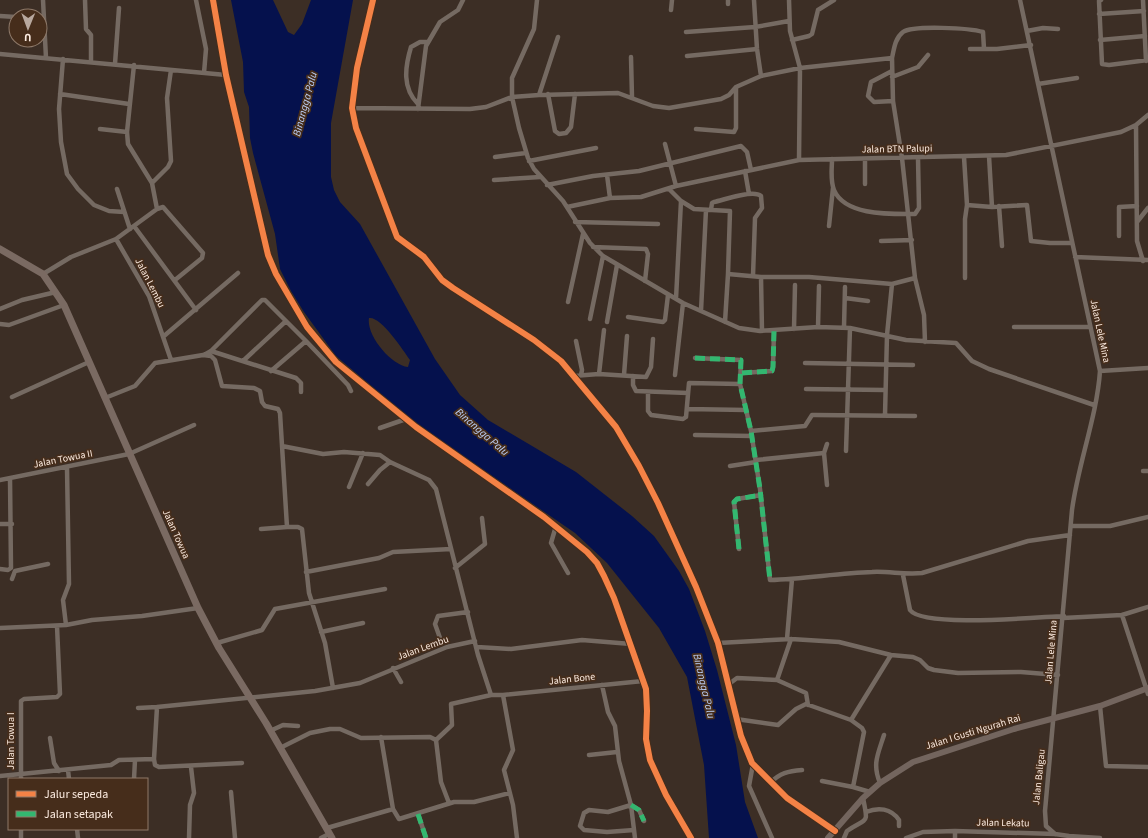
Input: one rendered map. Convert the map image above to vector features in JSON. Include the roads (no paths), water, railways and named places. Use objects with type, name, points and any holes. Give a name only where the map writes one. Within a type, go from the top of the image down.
[{"type":"main road","name":"Jalan Towua","points":[[0,249],[43,274],[64,306],[198,608],[249,698],[270,731],[329,833]]},
{"type":"main road","name":"Jalan I Gusti Ngurah Rai","points":[[829,838],[863,798],[880,783],[913,762],[929,755],[1100,706],[1147,690]]},
{"type":"street","points":[[85,0],[86,29],[91,35],[91,62]]},
{"type":"street","points":[[196,0],[206,49],[204,73]]},
{"type":"street","points":[[213,0],[226,75],[268,255],[276,274],[307,327],[326,352],[353,377],[406,419],[556,526],[592,557],[600,569],[631,644],[647,697],[646,740],[648,755],[666,795],[691,838]]},
{"type":"street","points":[[373,0],[357,68],[352,108],[356,128],[397,237],[424,257],[442,280],[544,347],[561,361],[616,427],[639,466],[696,587],[718,643],[743,744],[753,764],[786,798],[835,831]]},
{"type":"street","points":[[418,106],[425,52],[428,42],[440,22],[458,10],[463,0]]},
{"type":"street","points":[[537,0],[534,30],[514,72],[512,96],[526,153],[529,161],[540,177],[567,206],[583,234],[593,247],[603,256],[682,303],[739,328],[774,331],[818,327],[844,327],[906,340],[956,343],[972,361],[988,369],[1094,405]]},
{"type":"street","points":[[671,10],[672,0]]},
{"type":"street","points":[[754,0],[757,49],[761,76]]},
{"type":"street","points":[[789,0],[789,21],[792,40],[800,68],[799,160]]},
{"type":"street","points":[[792,40],[812,34],[818,10],[834,0]]},
{"type":"street","name":"Jalan Lele Mina","points":[[1020,0],[1031,45],[1051,147],[1100,371],[1094,405],[1074,489],[1054,718]]},
{"type":"street","points":[[1101,0],[1099,2],[1099,14],[1103,65],[1147,61],[1143,0]]},
{"type":"street","points":[[115,64],[119,8]]},
{"type":"street","points":[[1099,14],[1144,11]]},
{"type":"street","points":[[686,32],[755,27],[789,21]]},
{"type":"street","points":[[925,342],[924,315],[915,278],[902,158],[893,101],[892,58],[897,40],[902,32],[923,28],[982,32],[984,49]]},
{"type":"street","points":[[1027,31],[1043,28],[1058,29]]},
{"type":"street","points":[[1100,40],[1145,36]]},
{"type":"street","points":[[539,95],[558,37]]},
{"type":"street","points":[[418,106],[409,93],[406,65],[411,47],[420,42],[428,42]]},
{"type":"street","points":[[970,49],[1031,45]]},
{"type":"street","points":[[45,48],[46,58]]},
{"type":"street","points":[[687,56],[757,49]]},
{"type":"street","points":[[0,54],[134,65],[226,75]]},
{"type":"street","points":[[892,77],[918,67],[928,55]]},
{"type":"street","points":[[631,57],[632,97]]},
{"type":"street","points":[[352,108],[418,106],[480,108],[512,96],[613,93],[632,97],[653,106],[669,108],[721,99],[729,95],[736,87],[761,76],[800,68],[892,58]]},
{"type":"street","points":[[64,59],[60,94],[61,142],[66,169],[75,186],[94,205],[109,211],[124,212]]},
{"type":"street","points":[[134,65],[127,132],[129,147],[152,183],[157,209]]},
{"type":"street","points":[[152,183],[170,163],[167,98],[171,70]]},
{"type":"street","points":[[892,71],[870,82],[868,96],[874,102],[893,101]]},
{"type":"street","points":[[1038,84],[1077,78]]},
{"type":"street","points":[[696,129],[734,132],[736,128],[736,87]]},
{"type":"street","points":[[60,94],[129,104]]},
{"type":"street","points":[[548,94],[555,131],[559,134],[566,133],[571,127],[575,94]]},
{"type":"street","name":"Jalan BTN Palupi","points":[[567,206],[610,198],[641,197],[676,186],[799,160],[1006,155],[1117,133],[1136,125],[1148,115]]},
{"type":"street","points":[[1075,257],[1104,257],[1146,260],[1137,241],[1136,125]]},
{"type":"street","points":[[100,129],[127,132]]},
{"type":"street","points":[[665,144],[676,186]]},
{"type":"street","points":[[548,185],[640,171],[670,162],[741,146],[747,152],[751,170]]},
{"type":"street","points":[[529,161],[596,148]]},
{"type":"street","points":[[495,157],[526,153]]},
{"type":"street","points":[[989,156],[992,207]]},
{"type":"street","points":[[964,157],[967,205],[965,219],[966,278]]},
{"type":"street","points":[[833,188],[844,204],[854,208],[915,214],[919,208],[918,158]]},
{"type":"street","points":[[829,226],[833,188],[831,178],[832,159]]},
{"type":"street","points":[[865,159],[865,184]]},
{"type":"street","points":[[745,171],[749,194]]},
{"type":"street","points":[[606,175],[610,198]]},
{"type":"street","points":[[494,180],[540,177]]},
{"type":"street","name":"Jalan Lembu","points":[[117,189],[124,212],[132,228],[175,280],[196,310]]},
{"type":"street","points":[[669,189],[681,201],[694,209],[725,210],[730,212],[725,322]]},
{"type":"street","points":[[701,311],[709,210],[712,203],[749,194],[760,194],[762,208],[755,218],[753,276]]},
{"type":"street","points":[[676,299],[681,201]]},
{"type":"street","points":[[967,205],[992,207],[1027,206],[1031,239],[1033,242],[1072,242]]},
{"type":"street","points":[[998,206],[1002,246]]},
{"type":"street","points":[[1119,236],[1119,207],[1136,206]]},
{"type":"street","points":[[43,274],[72,257],[116,239],[157,209],[163,207],[167,209],[203,253],[202,258],[175,280]]},
{"type":"street","points":[[1137,222],[1148,208]]},
{"type":"street","points":[[576,222],[658,224]]},
{"type":"street","points":[[568,302],[583,234]]},
{"type":"street","name":"Jalan Lembu","points":[[116,239],[149,296],[171,360]]},
{"type":"street","points":[[881,241],[912,240]]},
{"type":"street","points":[[593,247],[646,249],[648,252],[645,281]]},
{"type":"street","points":[[590,319],[603,256]]},
{"type":"street","points":[[607,322],[617,265]]},
{"type":"street","points":[[164,336],[238,273]]},
{"type":"street","points":[[728,274],[761,277],[808,277],[892,284],[915,278]]},
{"type":"street","points":[[761,277],[762,331]]},
{"type":"street","points":[[884,415],[887,335],[892,284]]},
{"type":"street","points":[[794,329],[795,285]]},
{"type":"street","points":[[818,327],[819,286]]},
{"type":"street","points":[[844,327],[846,287]]},
{"type":"street","points":[[0,309],[22,300],[56,292]]},
{"type":"street","points":[[628,317],[662,322],[665,320],[668,295]]},
{"type":"street","points":[[845,298],[868,301]]},
{"type":"street","points":[[105,398],[135,386],[155,363],[202,355],[211,351],[262,300],[269,302],[348,385],[351,391]]},
{"type":"street","points":[[675,375],[682,303]]},
{"type":"street","points":[[0,324],[9,325],[64,306]]},
{"type":"street","points":[[243,361],[286,321]]},
{"type":"street","points":[[1014,327],[1090,327]]},
{"type":"street","points":[[846,451],[846,414],[850,328]]},
{"type":"street","points":[[599,374],[604,330]]},
{"type":"street","points":[[742,373],[772,371],[774,331]]},
{"type":"street","points":[[624,375],[627,336]]},
{"type":"street","points":[[573,376],[599,374],[646,377],[651,367],[653,339]]},
{"type":"street","points":[[271,371],[306,341]]},
{"type":"street","points":[[576,341],[582,370],[581,375]]},
{"type":"street","points":[[211,351],[298,379],[301,392]]},
{"type":"street","points":[[202,355],[210,356],[215,360],[222,386],[258,390],[261,394],[263,404],[278,409],[280,414],[287,527]]},
{"type":"street","points":[[695,358],[739,359],[741,361],[742,373],[740,384],[756,461],[770,580],[872,572],[904,575],[931,571],[1028,541],[1070,535]]},
{"type":"street","points":[[12,397],[89,362]]},
{"type":"street","points":[[806,363],[886,363],[914,365]]},
{"type":"street","points":[[1100,371],[1148,368]]},
{"type":"street","points":[[634,376],[634,389],[648,393],[688,393]]},
{"type":"street","points":[[648,393],[648,411],[651,415],[683,419],[686,417],[689,383],[740,384]]},
{"type":"street","points":[[806,389],[885,390]]},
{"type":"street","points":[[687,409],[746,410]]},
{"type":"street","points":[[695,435],[751,434],[804,426],[812,415],[846,414],[915,416]]},
{"type":"street","points":[[380,428],[406,419]]},
{"type":"street","name":"Jalan Towua II","points":[[0,480],[67,468],[129,454],[194,425]]},
{"type":"street","points":[[827,444],[824,453],[827,484]]},
{"type":"street","points":[[282,446],[323,454],[337,452],[380,455],[390,462],[424,477],[435,485],[455,568],[491,695]]},
{"type":"street","points":[[349,487],[363,453]]},
{"type":"street","points":[[730,466],[756,461],[824,453]]},
{"type":"street","points":[[368,484],[380,470],[390,462]]},
{"type":"street","points":[[66,625],[63,600],[69,584],[67,468]]},
{"type":"street","points":[[10,478],[12,579]]},
{"type":"street","points":[[739,549],[734,502],[737,499],[761,495]]},
{"type":"street","points":[[1071,526],[1110,526],[1148,517]]},
{"type":"street","points":[[455,568],[485,544],[482,518]]},
{"type":"street","points":[[0,524],[12,524]]},
{"type":"street","points":[[556,526],[551,543],[568,573]]},
{"type":"street","points":[[261,529],[287,527],[298,527],[302,529],[306,572],[311,602],[321,632],[333,688]]},
{"type":"street","points":[[306,572],[379,558],[393,552],[451,549]]},
{"type":"street","points":[[0,569],[12,571],[48,564]]},
{"type":"street","points":[[904,575],[910,610],[913,614],[921,617],[960,621],[1122,615],[1148,607]]},
{"type":"street","points":[[777,680],[789,639],[792,579]]},
{"type":"street","points":[[217,643],[262,630],[275,609],[385,589]]},
{"type":"street","points":[[0,628],[57,626],[198,608]]},
{"type":"street","points":[[440,638],[435,624],[438,616],[468,612]]},
{"type":"street","points":[[1122,615],[1147,690]]},
{"type":"street","points":[[321,632],[363,623]]},
{"type":"street","name":"Jalan Towua I","points":[[0,776],[21,776],[21,701],[24,699],[57,697],[60,694],[57,626]]},
{"type":"street","points":[[718,643],[789,639],[839,642],[891,655],[913,657],[931,670],[958,673],[1014,672],[1058,674]]},
{"type":"street","points":[[477,647],[511,649],[582,640],[631,644]]},
{"type":"street","name":"Jalan Lembu","points":[[138,708],[249,698],[333,688],[369,681],[393,668],[446,647],[475,641]]},
{"type":"street","points":[[851,720],[891,655]]},
{"type":"street","points":[[393,668],[400,682]]},
{"type":"street","points":[[729,684],[737,678],[777,680],[806,693],[808,705]]},
{"type":"street","name":"Jalan Bone","points":[[436,740],[452,723],[451,704],[491,695],[642,681]]},
{"type":"street","points":[[602,684],[608,712],[615,726],[617,752],[631,805],[635,838]]},
{"type":"street","points":[[503,695],[513,746],[512,753],[504,770],[510,793],[517,838]]},
{"type":"street","points":[[736,719],[778,725],[802,705],[808,705],[851,720],[862,728],[864,732],[853,787]]},
{"type":"street","points":[[1100,706],[1106,766],[1148,767]]},
{"type":"street","points":[[158,707],[154,759],[157,767],[192,767],[242,763]]},
{"type":"street","name":"Jalan Baligau","points":[[1054,718],[1044,817],[1046,826],[1055,834]]},
{"type":"street","points":[[270,731],[284,725],[298,726]]},
{"type":"street","points":[[280,748],[310,733],[330,728],[340,729],[358,738],[426,736],[436,740],[441,782],[449,803]]},
{"type":"street","points":[[880,783],[875,771],[875,763],[884,735]]},
{"type":"street","points":[[381,737],[393,809],[399,819],[449,803],[474,802],[510,793]]},
{"type":"street","points":[[50,738],[52,755],[59,771]]},
{"type":"street","points":[[590,755],[617,752]]},
{"type":"street","points":[[21,776],[111,765],[119,760],[154,759]]},
{"type":"street","points":[[134,778],[135,760]]},
{"type":"street","points":[[753,764],[749,786],[772,838]]},
{"type":"street","points":[[189,838],[190,805],[194,794],[192,767]]},
{"type":"street","points":[[68,770],[69,778]]},
{"type":"street","points":[[770,783],[779,775],[788,771],[802,770]]},
{"type":"street","points":[[822,781],[870,792]]},
{"type":"street","points":[[231,792],[235,838]]},
{"type":"street","points":[[844,838],[847,831],[864,822],[866,812],[863,798]]},
{"type":"street","points":[[634,830],[607,832],[584,830],[580,826],[584,813],[589,810],[608,812],[631,805],[639,810],[644,821]]},
{"type":"street","points":[[866,812],[876,808],[891,812],[899,820],[899,826]]},
{"type":"street","points":[[321,838],[329,833],[393,809]]},
{"type":"street","points":[[418,814],[426,838]]},
{"type":"street","points":[[955,831],[955,838]]},
{"type":"street","name":"Jalan Lekatu","points":[[906,838],[923,832],[955,831],[1035,835],[1055,834],[1069,837],[1098,838]]},
{"type":"water","name":"Binangga Palu","points":[[231,0],[273,0],[288,32],[294,35],[302,24],[311,0],[353,0],[331,123],[331,177],[334,190],[340,202],[360,224],[435,359],[460,395],[488,420],[576,472],[632,516],[654,536],[679,571],[689,589],[705,631],[717,670],[736,745],[745,802],[758,838],[709,838],[704,765],[687,677],[659,628],[607,563],[575,533],[415,423],[336,356],[304,312],[280,269],[275,234],[250,138],[249,107],[244,92],[243,62]],"holes":[[[369,318],[374,319],[391,334],[410,360],[408,367],[394,361],[381,348],[371,333],[369,325]]]}]
